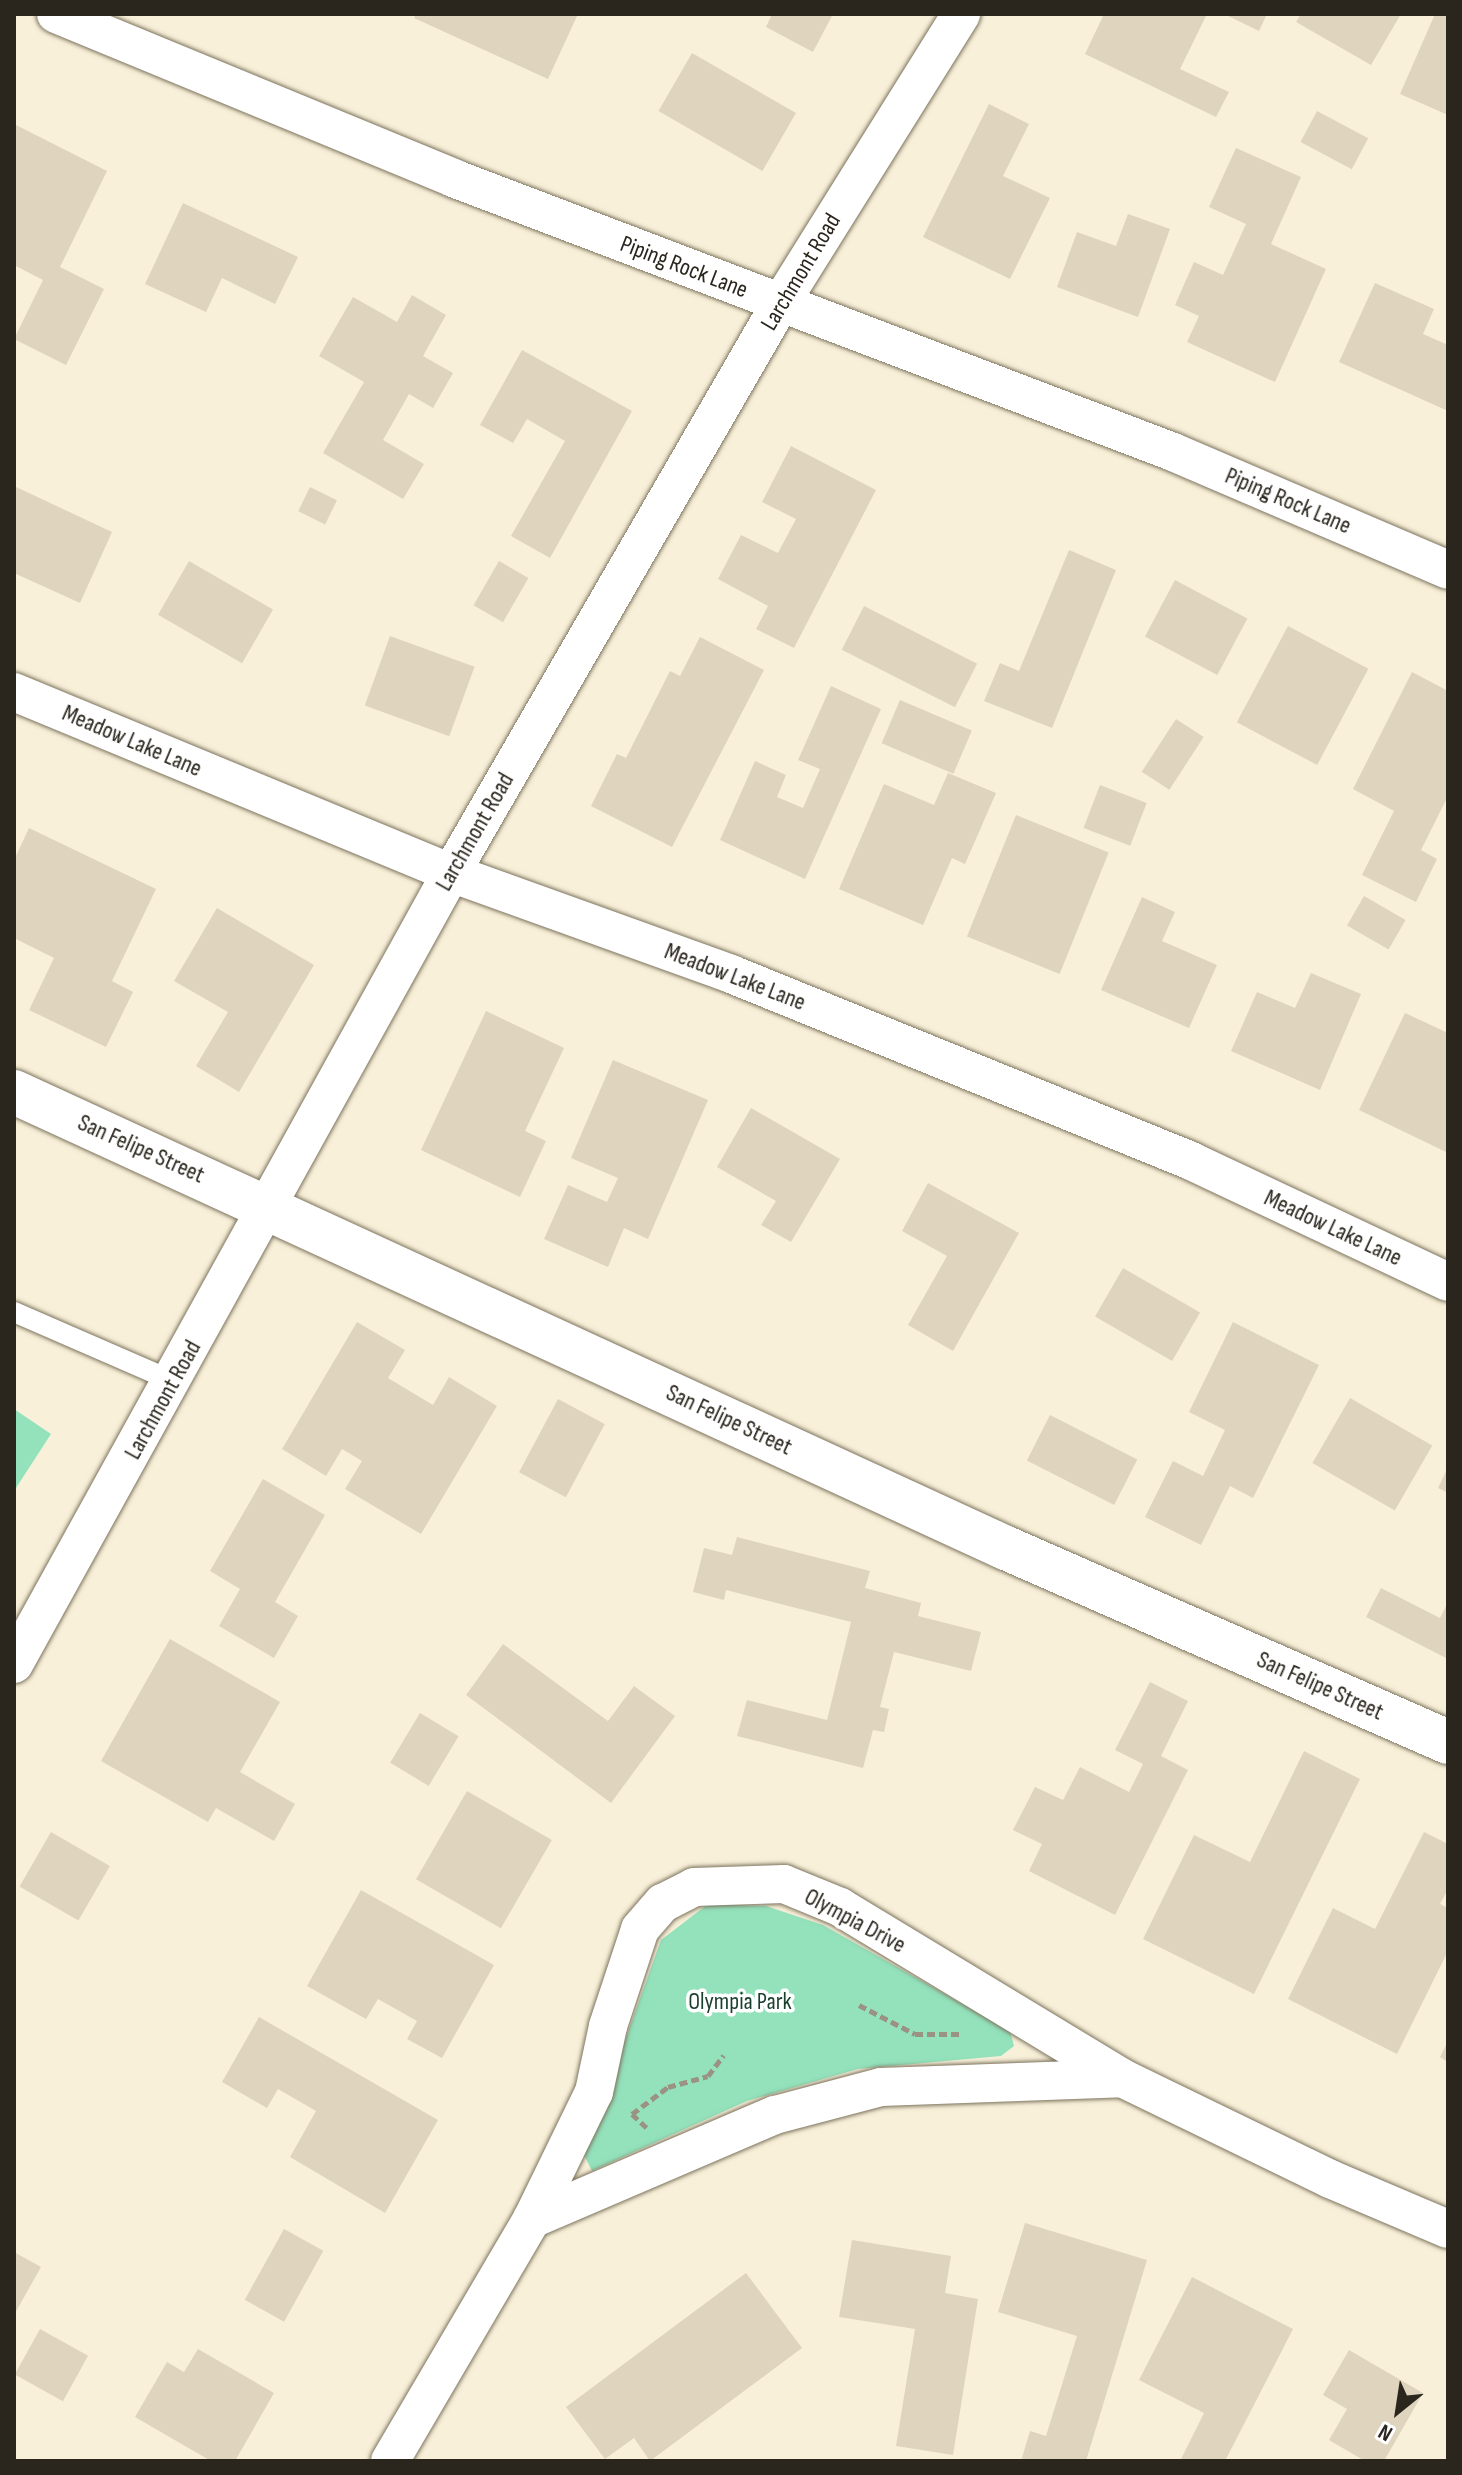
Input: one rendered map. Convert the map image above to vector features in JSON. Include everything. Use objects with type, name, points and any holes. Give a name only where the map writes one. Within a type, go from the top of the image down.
[{"type":"main road","name":"San Felipe Street","points":[[14,1092],[1006,1548],[1448,1742]]},
{"type":"street","name":"Piping Rock Lane","points":[[56,14],[453,178],[1173,452],[1448,570]]},
{"type":"street","name":"Larchmont Road","points":[[14,1664],[271,1208],[451,873],[780,304],[961,14]]},
{"type":"street","name":"Meadow Lake Lane","points":[[14,692],[451,873],[731,974],[1177,1155],[1448,1282]]},
{"type":"street","name":"Olympia Drive","points":[[390,2461],[532,2219],[594,2092],[608,2026],[640,1929],[663,1903],[694,1887],[784,1884],[840,1907],[1122,2078],[1330,2179],[1448,2229]]},
{"type":"street","name":"Olympia Drive","points":[[532,2219],[775,2115],[881,2087],[1122,2078]]},
{"type":"lane","points":[[14,1312],[173,1381]]},
{"type":"path","points":[[964,2084],[960,2034],[981,1993]]},
{"type":"path","points":[[859,2005],[915,2034],[960,2034]]},
{"type":"path","points":[[632,2114],[668,2087],[708,2076],[724,2055]]},
{"type":"path","points":[[594,2092],[632,2114],[667,2161]]},
{"type":"green space","points":[[14,1409],[51,1434],[14,1491]]},
{"type":"green space","name":"Olympia Park","points":[[708,1904],[766,1906],[823,1925],[1010,2031],[1014,2046],[1001,2056],[858,2069],[747,2101],[592,2171],[584,2155],[661,1940]]},
{"type":"building","points":[[416,14],[578,14],[548,79],[414,18]]},
{"type":"building","points":[[772,14],[833,14],[813,52],[766,27]]},
{"type":"building","points":[[1104,14],[1207,14],[1180,69],[1229,92],[1216,117],[1085,54]]},
{"type":"building","points":[[1224,14],[1267,14],[1259,31]]},
{"type":"building","points":[[1301,14],[1401,14],[1371,65],[1296,22]]},
{"type":"building","points":[[1435,14],[1448,14],[1448,115],[1400,94]]},
{"type":"building","points":[[692,53],[796,113],[762,171],[658,111]]},
{"type":"building","points":[[989,104],[1029,124],[1003,176],[1050,198],[1010,279],[923,237]]},
{"type":"building","points":[[1317,111],[1368,138],[1352,169],[1301,142]]},
{"type":"building","points":[[14,124],[107,171],[60,267],[104,289],[66,365],[14,339],[43,280],[14,265]]},
{"type":"building","points":[[1236,148],[1301,177],[1271,244],[1326,269],[1275,382],[1187,342],[1199,316],[1175,305],[1194,262],[1223,275],[1246,224],[1209,207]]},
{"type":"building","points":[[183,203],[298,257],[275,304],[222,278],[206,312],[145,284]]},
{"type":"building","points":[[1128,214],[1170,229],[1138,317],[1057,287],[1077,232],[1116,246]]},
{"type":"building","points":[[1375,283],[1434,309],[1423,334],[1448,345],[1448,411],[1339,362]]},
{"type":"building","points":[[412,295],[446,315],[423,356],[453,373],[433,408],[409,394],[383,440],[424,464],[403,499],[323,453],[364,382],[319,356],[353,297],[397,322]]},
{"type":"building","points":[[522,350],[632,411],[550,558],[511,536],[565,441],[527,419],[513,443],[480,425]]},
{"type":"building","points":[[791,446],[876,490],[794,648],[756,629],[768,606],[718,579],[741,535],[778,553],[796,519],[762,502]]},
{"type":"building","points":[[14,486],[112,532],[80,603],[14,573]]},
{"type":"building","points":[[310,487],[337,500],[325,524],[298,511]]},
{"type":"building","points":[[1069,550],[1116,570],[1052,728],[984,701],[1000,663],[1019,671]]},
{"type":"building","points":[[189,561],[273,610],[242,663],[158,615]]},
{"type":"building","points":[[499,561],[528,578],[503,622],[474,605]]},
{"type":"building","points":[[1175,580],[1247,618],[1217,675],[1145,637]]},
{"type":"building","points":[[864,606],[977,664],[955,707],[842,650]]},
{"type":"building","points":[[1288,626],[1368,669],[1317,765],[1237,722]]},
{"type":"building","points":[[390,636],[475,667],[449,736],[365,706]]},
{"type":"building","points":[[700,637],[764,670],[672,847],[591,806],[617,754],[626,758],[670,671],[680,676]]},
{"type":"building","points":[[1412,672],[1448,691],[1448,796],[1421,850],[1437,859],[1416,902],[1362,875],[1394,811],[1353,789]]},
{"type":"building","points":[[831,686],[881,709],[805,879],[720,840],[755,761],[786,775],[777,797],[803,808],[820,769],[798,760]]},
{"type":"building","points":[[900,700],[972,730],[953,774],[882,743]]},
{"type":"building","points":[[1176,719],[1204,737],[1169,790],[1142,772]]},
{"type":"building","points":[[948,773],[996,793],[965,864],[952,858],[923,925],[839,889],[884,784],[934,805]]},
{"type":"building","points":[[1100,785],[1147,803],[1130,846],[1084,828]]},
{"type":"building","points":[[1016,815],[1109,852],[1060,974],[967,936]]},
{"type":"building","points":[[29,828],[156,889],[112,981],[133,992],[106,1047],[29,1010],[54,958],[14,938],[14,860]]},
{"type":"building","points":[[1364,896],[1406,920],[1389,949],[1347,925]]},
{"type":"building","points":[[1142,897],[1175,912],[1162,941],[1217,965],[1189,1028],[1101,990]]},
{"type":"building","points":[[217,908],[314,965],[239,1092],[196,1066],[228,1012],[174,981]]},
{"type":"building","points":[[1311,973],[1361,994],[1320,1090],[1231,1051],[1257,992],[1295,1008]]},
{"type":"building","points":[[486,1011],[564,1048],[525,1131],[546,1141],[520,1197],[421,1150]]},
{"type":"building","points":[[1405,1013],[1448,1033],[1446,1152],[1359,1110]]},
{"type":"building","points":[[613,1060],[708,1100],[648,1239],[624,1228],[608,1267],[544,1239],[568,1185],[607,1202],[618,1178],[571,1158]]},
{"type":"building","points":[[751,1108],[840,1159],[791,1242],[761,1225],[776,1201],[717,1167]]},
{"type":"building","points":[[928,1183],[1019,1233],[953,1351],[908,1325],[947,1256],[902,1231]]},
{"type":"building","points":[[1123,1268],[1200,1312],[1172,1361],[1095,1316]]},
{"type":"building","points":[[357,1322],[405,1350],[388,1378],[433,1405],[449,1377],[497,1406],[421,1534],[345,1489],[362,1461],[342,1449],[326,1476],[282,1449]]},
{"type":"building","points":[[1233,1322],[1319,1365],[1253,1498],[1230,1486],[1201,1545],[1145,1517],[1173,1461],[1203,1476],[1225,1430],[1189,1412]]},
{"type":"building","points":[[1350,1398],[1432,1446],[1395,1510],[1312,1463]]},
{"type":"building","points":[[558,1399],[605,1424],[566,1497],[519,1472]]},
{"type":"building","points":[[1050,1415],[1137,1459],[1114,1505],[1027,1460]]},
{"type":"building","points":[[1448,1467],[1448,1493],[1438,1488]]},
{"type":"building","points":[[263,1479],[325,1515],[275,1602],[298,1616],[274,1658],[219,1626],[240,1589],[210,1571]]},
{"type":"building","points":[[737,1537],[870,1571],[865,1588],[921,1603],[918,1616],[981,1632],[971,1671],[894,1652],[880,1707],[889,1709],[884,1732],[873,1730],[863,1768],[737,1736],[747,1700],[827,1720],[851,1622],[726,1590],[724,1600],[693,1592],[704,1548],[732,1555]]},
{"type":"building","points":[[1381,1588],[1440,1618],[1448,1602],[1448,1659],[1366,1617]]},
{"type":"building","points":[[170,1639],[280,1702],[240,1772],[295,1804],[274,1841],[216,1808],[208,1822],[101,1761]]},
{"type":"building","points":[[503,1644],[608,1721],[634,1686],[675,1716],[611,1803],[466,1695]]},
{"type":"building","points":[[1150,1682],[1188,1701],[1161,1756],[1188,1770],[1115,1915],[1029,1871],[1042,1844],[1013,1830],[1035,1787],[1063,1800],[1080,1767],[1129,1792],[1143,1764],[1115,1750]]},
{"type":"building","points":[[420,1713],[459,1736],[429,1786],[390,1763]]},
{"type":"building","points":[[1304,1751],[1360,1779],[1254,1994],[1143,1939],[1194,1835],[1250,1862]]},
{"type":"building","points":[[467,1791],[552,1840],[501,1928],[416,1879]]},
{"type":"building","points":[[51,1832],[110,1866],[78,1921],[20,1887]]},
{"type":"building","points":[[1424,1832],[1448,1844],[1448,1889],[1440,1904],[1448,1908],[1448,1951],[1397,2054],[1288,1999],[1333,1908],[1375,1929]]},
{"type":"building","points":[[361,1890],[494,1965],[442,2058],[407,2039],[417,2021],[378,1999],[366,2019],[307,1986]]},
{"type":"building","points":[[259,2017],[438,2120],[385,2213],[290,2157],[316,2111],[278,2089],[267,2108],[222,2082]]},
{"type":"building","points":[[1448,2041],[1448,2062],[1440,2057]]},
{"type":"building","points":[[1025,2223],[1147,2260],[1086,2461],[1021,2461],[1030,2431],[1046,2436],[1077,2336],[998,2312]]},
{"type":"building","points":[[284,2229],[323,2251],[284,2322],[245,2300]]},
{"type":"building","points":[[852,2240],[951,2256],[945,2293],[978,2299],[953,2455],[896,2446],[915,2329],[839,2317]]},
{"type":"building","points":[[14,2252],[41,2267],[14,2315]]},
{"type":"building","points":[[746,2273],[802,2348],[650,2461],[634,2438],[605,2459],[566,2407]]},
{"type":"building","points":[[1192,2277],[1293,2329],[1225,2461],[1180,2461],[1204,2413],[1139,2380]]},
{"type":"building","points":[[40,2329],[88,2356],[63,2401],[15,2374]]},
{"type":"building","points":[[198,2349],[274,2393],[235,2461],[211,2461],[135,2417],[167,2362],[184,2372]]},
{"type":"building","points":[[1349,2350],[1423,2393],[1384,2461],[1365,2461],[1329,2440],[1347,2409],[1323,2395]]}]
